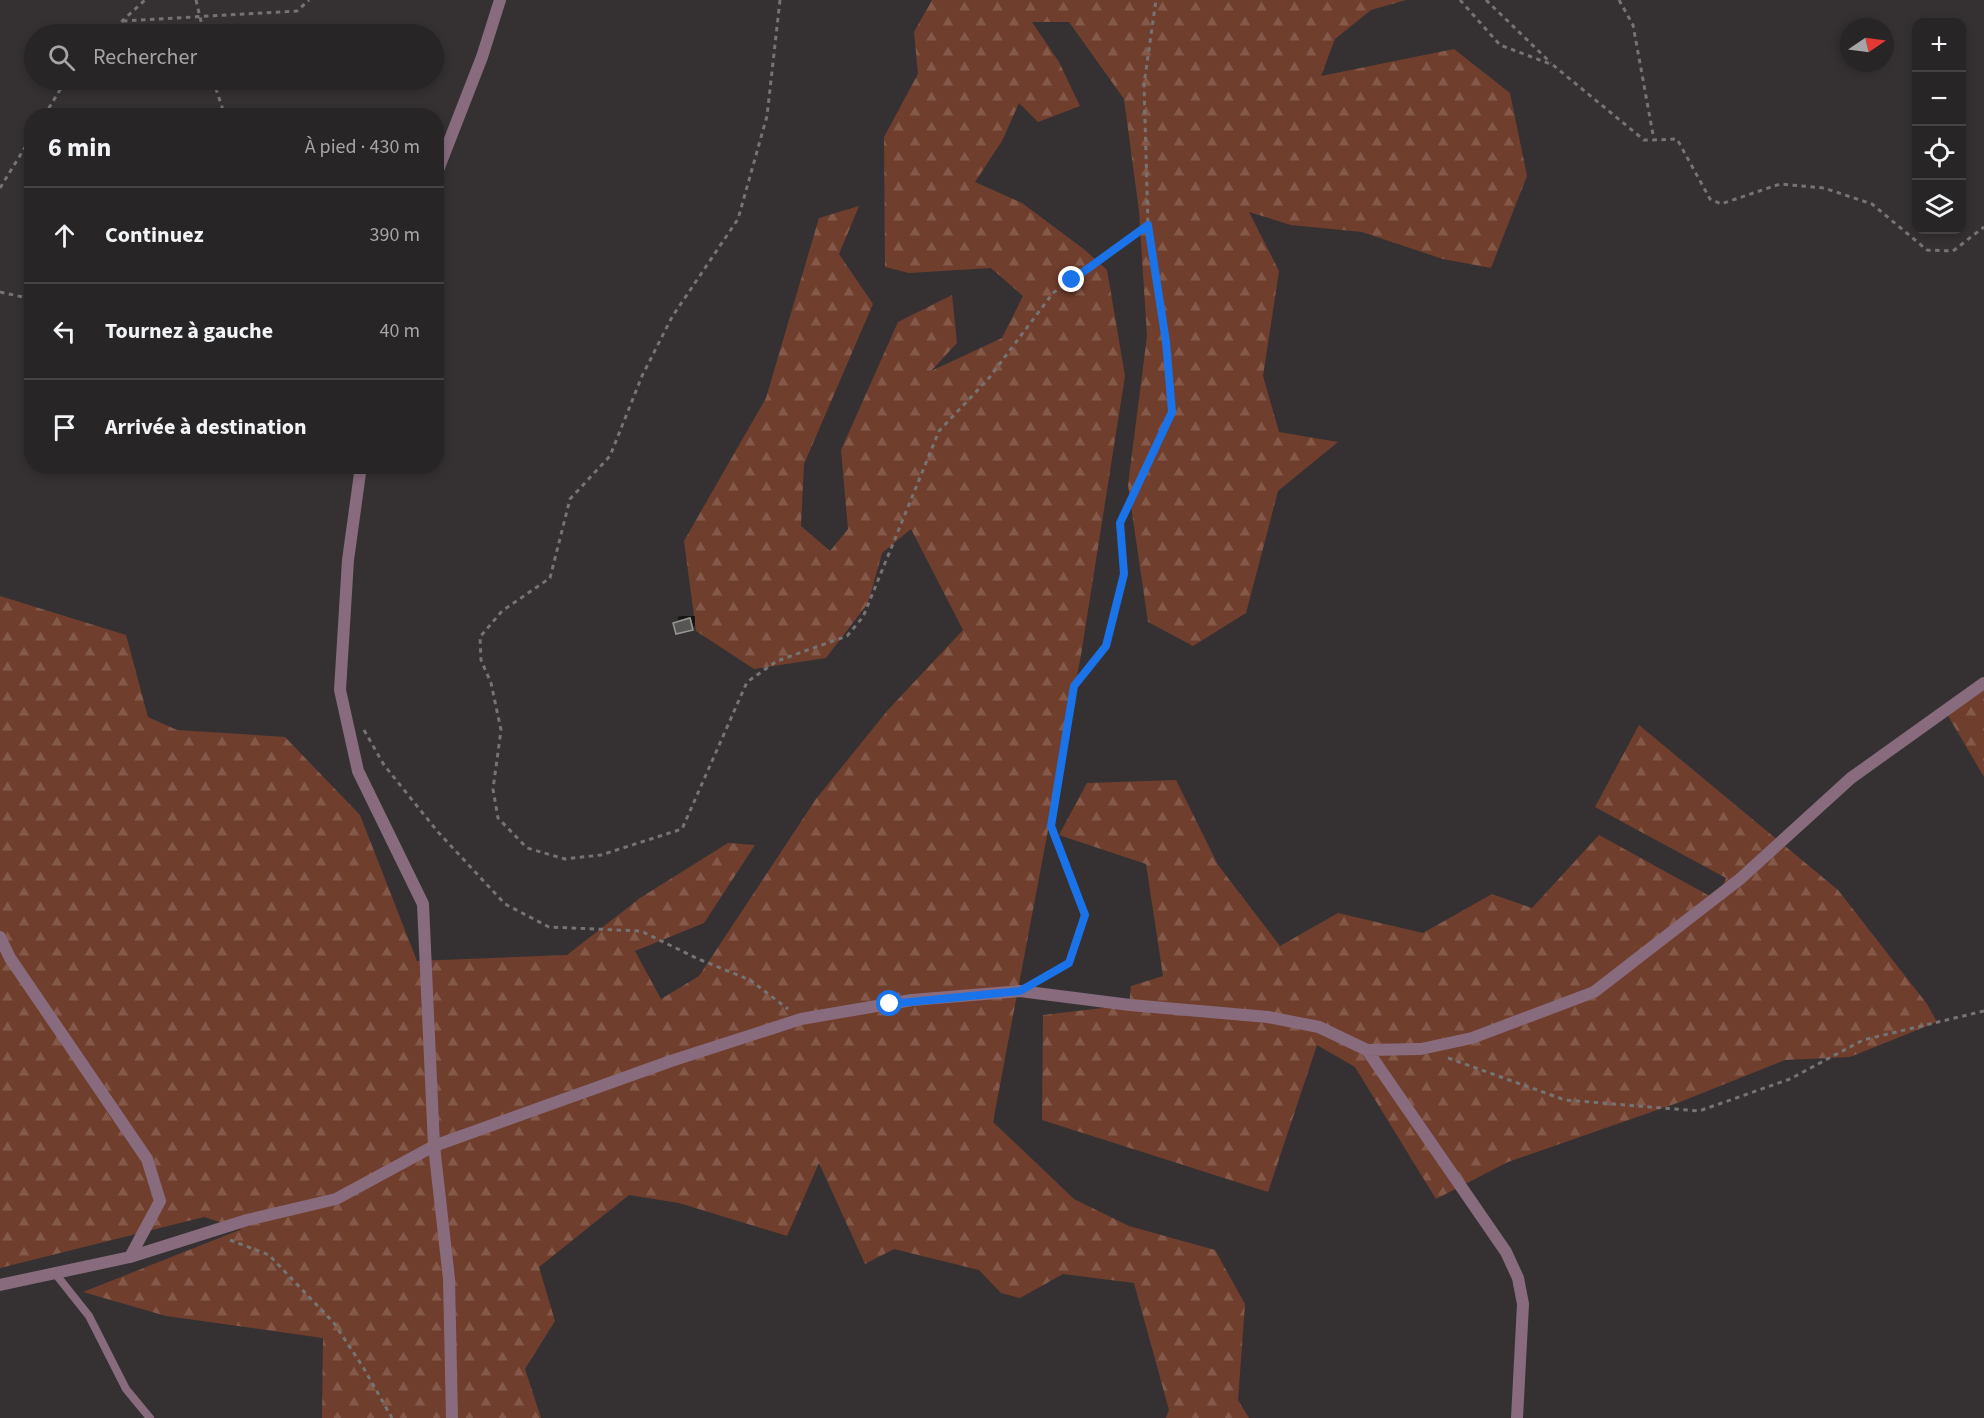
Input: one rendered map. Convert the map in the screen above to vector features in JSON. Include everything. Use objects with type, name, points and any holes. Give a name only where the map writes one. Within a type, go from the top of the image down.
[{"type":"street","points":[[444,154],[482,57],[500,0]]},
{"type":"street","points":[[361,474],[348,560],[340,690],[358,771],[423,904],[434,1146],[448,1280],[452,1418]]},
{"type":"street","points":[[0,1285],[129,1257],[208,1232],[336,1199],[434,1146],[671,1061],[801,1019],[912,999],[1020,991],[1268,1017],[1319,1027],[1367,1050],[1421,1049],[1472,1038],[1594,992],[1740,879],[1851,778],[1984,683]]},
{"type":"street","points":[[0,937],[10,958],[147,1159],[160,1201],[129,1257]]},
{"type":"street","points":[[1367,1050],[1506,1252],[1518,1278],[1523,1304],[1517,1418]]},
{"type":"lane","points":[[54,1272],[89,1316],[126,1389],[150,1418]]},
{"type":"path","points":[[120,24],[145,0]]},
{"type":"path","points":[[196,0],[201,24]]},
{"type":"path","points":[[123,21],[297,11],[309,0]]},
{"type":"path","points":[[780,0],[767,116],[738,219],[672,317],[642,376],[610,456],[570,499],[550,578],[502,610],[480,637],[481,660],[491,683],[501,730],[493,789],[498,818],[527,848],[565,859],[602,855],[682,829],[747,682],[777,661],[847,636],[863,616],[939,431],[989,378],[1053,294],[1148,225]]},
{"type":"path","points":[[1020,991],[1069,963],[1085,915],[1051,826],[1074,686],[1106,646],[1124,574],[1120,523],[1172,412],[1166,342],[1148,225],[1144,84],[1156,0]]},
{"type":"path","points":[[1460,0],[1500,45],[1553,65]]},
{"type":"path","points":[[1486,0],[1553,65],[1644,140],[1677,139],[1710,199],[1721,204],[1780,184],[1824,188],[1872,204],[1927,250],[1953,251],[1984,227]]},
{"type":"path","points":[[1619,0],[1633,25],[1654,140]]},
{"type":"path","points":[[49,108],[60,90]]},
{"type":"path","points":[[216,90],[222,108]]},
{"type":"path","points":[[0,188],[24,149]]},
{"type":"path","points":[[0,292],[24,297]]},
{"type":"path","points":[[362,727],[384,765],[438,832],[505,904],[549,927],[641,931],[696,958],[750,980],[801,1019]]},
{"type":"path","points":[[1421,1049],[1566,1100],[1699,1111],[1790,1079],[1863,1040],[1984,1011]]},
{"type":"path","points":[[208,1232],[269,1255],[334,1323],[363,1367],[392,1418]]},
{"type":"green space","points":[[932,0],[1406,0],[1371,10],[1335,39],[1321,76],[1454,49],[1510,93],[1527,176],[1491,268],[1443,259],[1362,232],[1291,225],[1249,212],[1279,271],[1263,376],[1279,432],[1338,442],[1278,491],[1246,613],[1193,646],[1148,622],[1128,485],[1147,336],[1139,211],[1124,99],[1069,22],[1032,22],[1059,62],[1080,106],[1038,122],[1019,103],[1002,141],[975,182],[1022,203],[1085,250],[1107,270],[1125,376],[1081,655],[993,1122],[1074,1199],[1129,1226],[1215,1250],[1245,1304],[1238,1400],[1249,1418],[1166,1418],[1169,1410],[1134,1283],[1063,1274],[1020,1298],[1001,1293],[979,1270],[894,1249],[865,1264],[819,1163],[787,1236],[679,1203],[629,1195],[539,1267],[555,1321],[525,1369],[541,1418],[322,1418],[323,1338],[166,1316],[83,1292],[242,1229],[204,1217],[0,1268],[0,596],[126,635],[148,717],[177,730],[285,737],[360,815],[417,961],[567,955],[640,898],[728,843],[755,845],[704,923],[635,951],[661,999],[699,976],[816,799],[887,711],[963,630],[911,529],[882,553],[868,603],[826,658],[754,669],[696,631],[684,541],[766,398],[819,218],[859,206],[839,254],[873,304],[804,464],[801,526],[830,551],[848,529],[841,450],[898,322],[952,295],[957,343],[931,371],[1002,338],[1023,296],[991,268],[909,273],[885,267],[884,137],[918,74],[914,32]]},
{"type":"green space","points":[[1984,683],[1984,777],[1947,714]]},
{"type":"green space","points":[[1639,725],[1838,890],[1927,1004],[1937,1022],[1850,1057],[1785,1060],[1680,1102],[1508,1162],[1436,1199],[1355,1067],[1317,1045],[1268,1192],[1042,1120],[1043,1015],[1129,1005],[1131,986],[1163,976],[1146,864],[1059,835],[1087,783],[1176,780],[1218,865],[1280,946],[1338,913],[1423,933],[1492,894],[1532,908],[1599,835],[1717,900],[1726,878],[1595,807]]},
{"type":"building","points":[[690,618],[693,630],[676,634],[673,623]]},
{"type":"route","points":[[890,1004],[912,999],[1020,991],[1069,963],[1085,915],[1051,826],[1074,686],[1106,646],[1124,574],[1120,523],[1172,412],[1166,342],[1148,225],[1072,280]]}]
